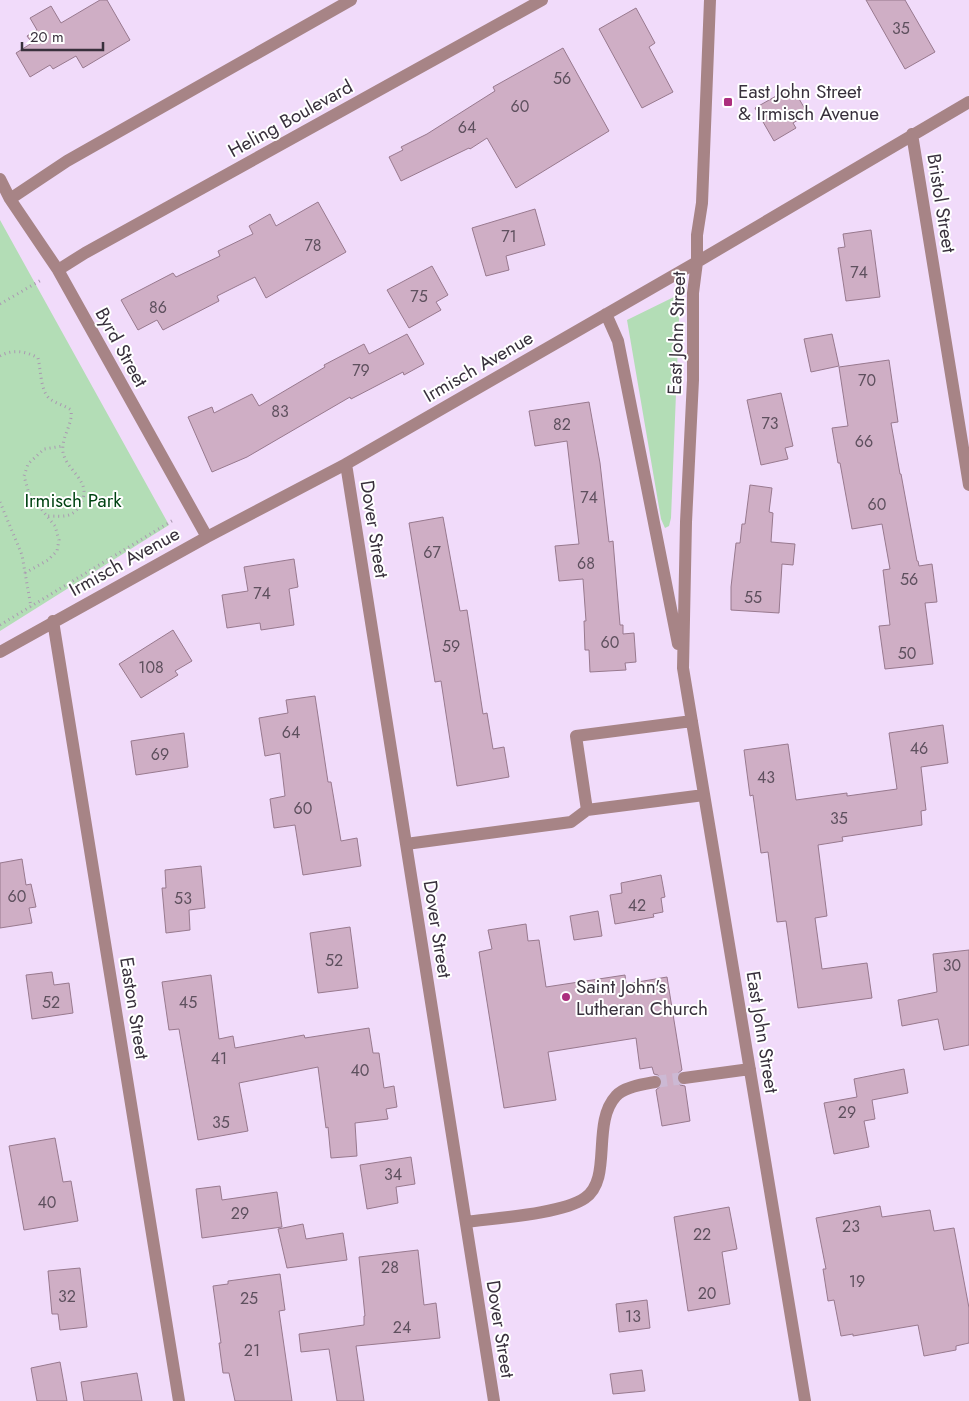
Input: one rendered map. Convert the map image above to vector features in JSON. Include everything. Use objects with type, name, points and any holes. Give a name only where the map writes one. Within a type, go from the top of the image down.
[{"type":"street","points":[[10,199],[68,161],[351,0]]},
{"type":"street","name":"Heling Boulevard","points":[[58,270],[93,248],[542,0]]},
{"type":"street","name":"East John Street","points":[[683,668],[686,522],[693,380],[693,293],[697,262],[696,235],[702,203],[710,0]]},
{"type":"street","name":"Irmisch Avenue","points":[[0,652],[207,537],[346,464],[697,262],[969,102]]},
{"type":"street","name":"Bristol Street","points":[[912,134],[969,485]]},
{"type":"street","name":"Byrd Street","points":[[0,179],[10,199],[58,270],[207,537]]},
{"type":"street","name":"East John Street","points":[[606,314],[618,341],[683,668],[805,1401]]},
{"type":"street","name":"Dover Street","points":[[346,464],[494,1401]]},
{"type":"street","name":"Easton Street","points":[[53,622],[179,1401]]},
{"type":"street","points":[[587,810],[576,736],[692,721]]},
{"type":"street","points":[[406,844],[571,822],[587,810],[704,795]]},
{"type":"street","points":[[684,1078],[750,1069]]},
{"type":"street","points":[[466,1222],[558,1209],[585,1198],[598,1180],[606,1112],[617,1094],[637,1085],[655,1082]]},
{"type":"path","points":[[0,304],[58,270]]},
{"type":"path","points":[[0,356],[17,351],[29,352],[38,358],[46,395],[71,410],[72,417],[64,441],[63,453],[68,465],[81,480],[84,488],[83,500],[77,510],[70,515],[48,516]]},
{"type":"path","points":[[25,573],[48,560],[57,551],[59,540],[55,526],[29,494],[24,476],[28,464],[44,449],[63,446]]},
{"type":"path","points":[[0,502],[22,555],[32,607]]},
{"type":"path","points":[[0,625],[191,509]]},
{"type":"green space","name":"Irmisch Park","points":[[0,220],[169,525],[0,631]]},
{"type":"green space","points":[[680,294],[671,518],[669,526],[665,528],[661,519],[627,320]]},
{"type":"building","points":[[100,0],[107,0],[130,40],[83,68],[76,56],[53,69],[50,65],[30,77],[16,53],[32,43],[27,36],[37,30],[30,18],[51,6],[61,23]]},
{"type":"building","points":[[866,0],[905,0],[935,52],[905,69]]},
{"type":"building","points":[[636,8],[655,43],[649,47],[673,92],[642,108],[599,29]]},
{"type":"building","points":[[563,48],[609,131],[516,188],[487,138],[470,149],[401,181],[389,157],[403,150],[401,147],[427,134],[495,91],[493,87]]},
{"type":"building","points":[[792,87],[808,114],[793,123],[796,128],[774,141],[755,108]]},
{"type":"building","points":[[318,202],[346,252],[266,298],[255,277],[217,296],[219,301],[163,330],[157,320],[138,330],[121,300],[173,273],[176,277],[220,256],[218,251],[253,234],[249,226],[270,214],[276,226]]},
{"type":"building","points":[[535,209],[545,245],[506,256],[509,270],[486,276],[472,228]]},
{"type":"building","points":[[871,230],[880,297],[846,301],[838,248],[845,247],[843,234]]},
{"type":"building","points":[[432,266],[448,295],[436,302],[441,310],[409,328],[387,290]]},
{"type":"building","points":[[407,334],[424,364],[404,375],[403,372],[351,399],[350,397],[247,457],[212,472],[188,417],[212,407],[214,413],[252,394],[259,406],[325,367],[324,365],[364,344],[369,354]]},
{"type":"building","points":[[832,334],[839,366],[811,372],[804,339]]},
{"type":"building","points":[[889,360],[898,422],[891,423],[917,561],[919,566],[932,564],[937,602],[925,603],[933,664],[885,669],[879,626],[890,625],[883,570],[890,569],[882,524],[852,529],[832,428],[848,426],[839,367]]},
{"type":"building","points":[[781,393],[793,446],[785,448],[788,459],[761,465],[747,400]]},
{"type":"building","points":[[589,402],[600,463],[609,542],[613,541],[620,625],[623,625],[623,634],[634,633],[636,662],[625,663],[626,670],[590,672],[589,650],[585,650],[584,621],[586,621],[583,579],[559,581],[555,546],[579,544],[567,441],[535,446],[529,411]]},
{"type":"building","points":[[750,485],[772,488],[769,512],[773,513],[771,542],[795,544],[793,565],[782,564],[779,613],[731,610],[731,587],[736,543],[740,543],[742,524],[745,524]]},
{"type":"building","points":[[443,517],[460,611],[467,610],[483,714],[487,713],[493,749],[504,747],[509,777],[457,786],[441,681],[435,682],[409,523]]},
{"type":"building","points":[[294,559],[298,587],[289,589],[294,625],[261,630],[260,623],[227,628],[222,595],[248,591],[244,567]]},
{"type":"building","points":[[173,630],[192,661],[175,671],[178,675],[141,698],[119,664]]},
{"type":"building","points":[[315,696],[328,782],[331,782],[341,841],[357,838],[361,866],[303,875],[295,825],[274,828],[270,799],[285,796],[280,753],[265,756],[259,718],[288,713],[286,700]]},
{"type":"building","points":[[943,725],[948,763],[921,767],[926,810],[921,811],[922,825],[842,837],[843,841],[818,845],[827,916],[815,918],[822,969],[867,963],[872,998],[798,1008],[786,921],[777,922],[768,852],[761,853],[753,795],[750,796],[744,750],[788,744],[796,800],[847,793],[847,796],[897,789],[889,733]]},
{"type":"building","points":[[184,733],[188,767],[136,775],[131,741]]},
{"type":"building","points":[[22,859],[26,885],[31,884],[36,907],[29,908],[32,923],[0,928],[0,863]]},
{"type":"building","points":[[201,866],[205,908],[189,910],[190,930],[166,933],[162,888],[166,888],[165,870]]},
{"type":"building","points":[[661,875],[665,897],[661,898],[663,912],[653,914],[654,917],[615,924],[610,895],[622,893],[621,883]]},
{"type":"building","points":[[598,911],[602,936],[574,940],[570,916]]},
{"type":"building","points":[[526,924],[528,941],[539,940],[546,987],[625,975],[626,984],[667,977],[682,1070],[677,1074],[676,1080],[680,1085],[685,1086],[690,1121],[662,1126],[656,1090],[662,1085],[663,1080],[654,1074],[652,1067],[640,1069],[636,1038],[548,1052],[556,1100],[504,1108],[479,952],[492,949],[488,930]]},
{"type":"building","points":[[350,927],[358,988],[318,993],[310,933]]},
{"type":"building","points":[[969,950],[969,1045],[944,1050],[938,1019],[902,1026],[898,1000],[937,992],[933,954]]},
{"type":"building","points":[[52,972],[54,985],[69,983],[73,1013],[32,1019],[26,975]]},
{"type":"building","points":[[211,975],[219,1039],[233,1036],[235,1048],[304,1035],[305,1038],[369,1028],[373,1053],[379,1053],[384,1088],[394,1086],[397,1107],[386,1109],[388,1119],[355,1123],[357,1156],[331,1158],[318,1067],[239,1083],[248,1131],[198,1140],[179,1029],[169,1030],[162,982]]},
{"type":"building","points":[[904,1069],[908,1093],[872,1100],[875,1119],[864,1121],[869,1147],[834,1154],[824,1103],[857,1097],[854,1079]]},
{"type":"building","points":[[55,1138],[63,1182],[71,1181],[78,1221],[24,1230],[9,1146]]},
{"type":"building","points":[[411,1157],[415,1184],[396,1187],[398,1203],[367,1209],[360,1165]]},
{"type":"building","points":[[220,1186],[222,1200],[277,1192],[282,1227],[202,1238],[196,1189]]},
{"type":"building","points":[[880,1206],[882,1217],[930,1210],[934,1231],[954,1228],[969,1308],[969,1343],[956,1346],[956,1350],[924,1356],[918,1325],[853,1336],[853,1334],[841,1336],[834,1300],[828,1301],[823,1269],[826,1269],[816,1218]]},
{"type":"building","points":[[729,1207],[737,1249],[722,1252],[730,1304],[688,1311],[674,1217]]},
{"type":"building","points":[[303,1224],[306,1239],[343,1233],[347,1260],[287,1268],[278,1229]]},
{"type":"building","points":[[418,1250],[424,1305],[436,1303],[440,1338],[356,1346],[364,1401],[337,1401],[329,1349],[301,1352],[299,1334],[364,1325],[365,1316],[359,1257]]},
{"type":"building","points":[[80,1268],[87,1327],[60,1330],[58,1314],[52,1314],[48,1271]]},
{"type":"building","points":[[280,1274],[285,1310],[279,1311],[292,1401],[235,1401],[229,1373],[223,1373],[213,1286],[228,1284],[228,1281]]},
{"type":"building","points":[[647,1300],[650,1328],[619,1332],[616,1304]]},
{"type":"building","points":[[60,1362],[67,1401],[37,1401],[31,1368]]},
{"type":"building","points":[[642,1370],[645,1391],[613,1394],[610,1374]]},
{"type":"building","points":[[137,1373],[142,1401],[84,1401],[81,1382]]},
{"type":"tunnel","points":[[655,1082],[684,1078]]},
{"type":"place","name":"East John Street & Irmisch Avenue","points":[[728,102]]},
{"type":"place","name":"Saint John's Lutheran Church","points":[[566,997]]}]
